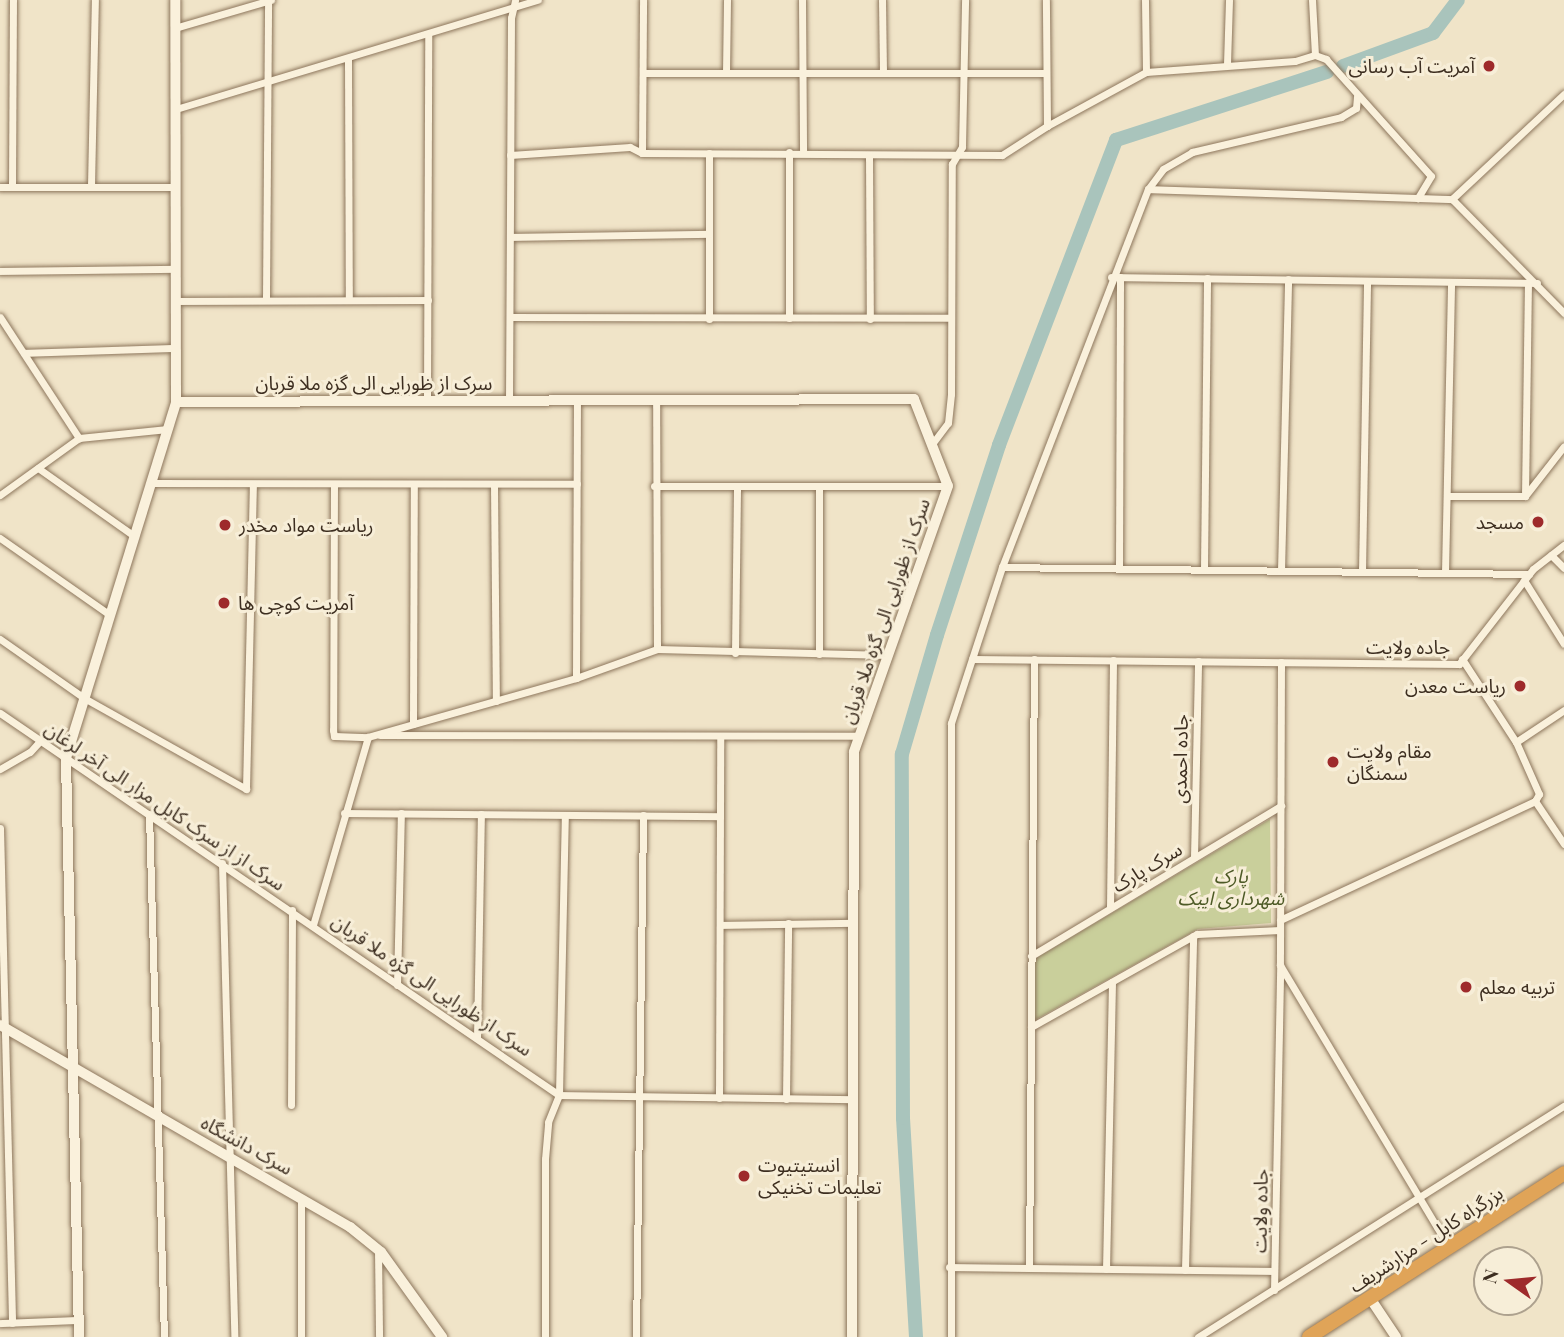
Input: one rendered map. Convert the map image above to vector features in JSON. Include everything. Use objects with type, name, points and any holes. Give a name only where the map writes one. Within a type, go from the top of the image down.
[{"type":"highway","name":"بزرگراه کابل - مزارشریف","points":[[1308,1337],[1564,1174]]},
{"type":"street","points":[[12,187],[13,0]]},
{"type":"street","points":[[90,186],[95,0]]},
{"type":"street","points":[[79,1337],[66,758],[176,402],[175,0]]},
{"type":"street","points":[[175,28],[269,0],[267,300]]},
{"type":"street","points":[[509,400],[510,155],[515,0]]},
{"type":"street","points":[[176,108],[348,60],[538,0]]},
{"type":"street","points":[[642,153],[643,0]]},
{"type":"street","points":[[726,73],[727,0]]},
{"type":"street","points":[[802,0],[803,152]]},
{"type":"street","points":[[882,0],[883,72]]},
{"type":"street","points":[[932,444],[948,423],[952,164],[962,147],[965,0]]},
{"type":"street","points":[[1046,0],[1047,126]]},
{"type":"street","points":[[1145,0],[1146,72]]},
{"type":"street","points":[[1227,64],[1229,0]]},
{"type":"street","points":[[1312,0],[1315,55]]},
{"type":"street","points":[[426,401],[428,36]]},
{"type":"street","points":[[510,155],[630,148],[642,153],[1002,155],[1047,126],[1146,72],[1294,61],[1315,55],[1326,59],[1431,176],[1418,198]]},
{"type":"street","points":[[348,60],[349,300]]},
{"type":"street","points":[[643,73],[1045,72]]},
{"type":"street","points":[[1452,199],[1564,94]]},
{"type":"street","points":[[951,1337],[951,723],[1002,567],[1148,189],[1163,169],[1192,152],[1341,117],[1356,108],[1357,96]]},
{"type":"street","points":[[789,152],[789,318]]},
{"type":"street","points":[[709,153],[709,318]]},
{"type":"street","points":[[869,155],[870,320]]},
{"type":"street","points":[[0,187],[176,187]]},
{"type":"street","points":[[1148,189],[1452,199],[1564,313]]},
{"type":"street","points":[[510,237],[709,234]]},
{"type":"street","points":[[0,271],[176,269]]},
{"type":"street","points":[[1116,277],[1537,283]]},
{"type":"street","points":[[1116,277],[1119,569]]},
{"type":"street","points":[[1205,570],[1207,278]]},
{"type":"street","points":[[1281,571],[1288,279]]},
{"type":"street","points":[[1362,572],[1367,281]]},
{"type":"street","points":[[1445,573],[1451,282]]},
{"type":"street","points":[[1525,496],[1528,283]]},
{"type":"street","points":[[176,301],[428,300]]},
{"type":"street","points":[[0,317],[79,438]]},
{"type":"street","points":[[510,317],[870,320],[950,318]]},
{"type":"street","points":[[24,353],[176,348]]},
{"type":"street","points":[[656,399],[654,486],[657,649]]},
{"type":"street","name":"سرک از ظورایی الی گزه ملا قربان","points":[[176,402],[914,399],[948,486],[854,752],[852,1337]]},
{"type":"street","points":[[576,678],[577,400]]},
{"type":"street","points":[[0,495],[79,438],[168,429]]},
{"type":"street","points":[[1525,496],[1564,446]]},
{"type":"street","points":[[38,468],[134,536]]},
{"type":"street","points":[[151,483],[577,484]]},
{"type":"street","points":[[0,639],[84,698],[243,789],[249,786],[253,484]]},
{"type":"street","points":[[334,484],[334,736],[859,736]]},
{"type":"street","points":[[413,724],[414,484]]},
{"type":"street","points":[[494,484],[496,701]]},
{"type":"street","points":[[654,486],[948,486]]},
{"type":"street","points":[[818,486],[818,654]]},
{"type":"street","points":[[735,653],[737,487]]},
{"type":"street","points":[[1447,496],[1525,496]]},
{"type":"street","points":[[0,538],[110,615]]},
{"type":"street","name":"جاده ولایت","points":[[972,659],[1459,664],[1527,577],[1564,545]]},
{"type":"street","points":[[1551,555],[1564,568]]},
{"type":"street","points":[[1002,567],[1445,573],[1527,577],[1564,644]]},
{"type":"street","points":[[371,736],[576,678],[657,649],[888,655]]},
{"type":"street","points":[[1029,1268],[1034,659]]},
{"type":"street","points":[[1280,920],[1535,801],[1539,794],[1516,742],[1462,659]]},
{"type":"street","points":[[1110,907],[1113,660]]},
{"type":"street","name":"جاده احمدی","points":[[1194,857],[1198,661]]},
{"type":"street","name":"جاده ولایت","points":[[1274,1290],[1282,662]]},
{"type":"street","points":[[1516,742],[1564,710]]},
{"type":"street","name":"سرک از از سرک کابل مزار الی آخر لرغان","points":[[0,713],[313,925]]},
{"type":"street","name":"سرک از ظورایی الی گزه ملا قربان","points":[[371,736],[344,813],[313,925],[559,1096]]},
{"type":"street","points":[[719,1098],[720,736]]},
{"type":"street","points":[[0,769],[30,752],[40,740]]},
{"type":"street","points":[[1535,801],[1564,844]]},
{"type":"street","name":"سرک پارک","points":[[1031,956],[1281,806]]},
{"type":"street","points":[[344,813],[720,816]]},
{"type":"street","points":[[397,985],[401,813]]},
{"type":"street","points":[[149,814],[164,1337]]},
{"type":"street","points":[[477,1038],[481,814]]},
{"type":"street","points":[[545,1337],[545,1159],[548,1122],[559,1096],[565,815]]},
{"type":"street","points":[[636,1337],[643,815]]},
{"type":"street","points":[[0,828],[12,1323]]},
{"type":"street","points":[[222,863],[233,1337]]},
{"type":"street","points":[[291,1105],[292,910]]},
{"type":"street","points":[[786,1099],[788,923]]},
{"type":"street","points":[[720,925],[852,923]]},
{"type":"street","points":[[1031,1027],[1194,936],[1280,930]]},
{"type":"street","points":[[1185,1270],[1194,936]]},
{"type":"street","points":[[1280,965],[1449,1247]]},
{"type":"street","points":[[1106,1269],[1112,982]]},
{"type":"street","name":"سرک دانشگاه","points":[[3,1026],[300,1195],[378,1250],[442,1337]]},
{"type":"street","points":[[559,1096],[852,1099]]},
{"type":"street","points":[[1198,1337],[1564,1106]]},
{"type":"street","points":[[300,1195],[301,1337]]},
{"type":"street","points":[[0,1243],[10,1243]]},
{"type":"street","points":[[378,1250],[379,1337]]},
{"type":"street","points":[[949,1267],[1274,1271]]},
{"type":"street","points":[[1370,1298],[1396,1337]]},
{"type":"street","points":[[0,1323],[79,1320]]},
{"type":"green space","name":"پارک شهرداری ایبک","points":[[1270,819],[1271,923],[1198,929],[1035,1020],[1033,960]]},
{"type":"waterway","points":[[1343,66],[1433,33],[1458,0]]},
{"type":"waterway","points":[[916,1337],[903,1118],[902,754],[937,635],[999,445],[1116,140],[1327,72]]},
{"type":"place","name":"آمریت آب رسانی","points":[[1489,66]]},
{"type":"place","name":"مسجد","points":[[1538,522]]},
{"type":"place","name":"ریاست مواد مخدر","points":[[225,525]]},
{"type":"place","name":"آمریت کوچی ها","points":[[224,603]]},
{"type":"place","name":"ریاست معدن","points":[[1520,686]]},
{"type":"place","name":"مقام ولایت سمنگان","points":[[1333,762]]},
{"type":"place","name":"تربیه معلم","points":[[1466,987]]},
{"type":"place","name":"انستیتیوت تعلیمات تخنیکی","points":[[744,1176]]}]
